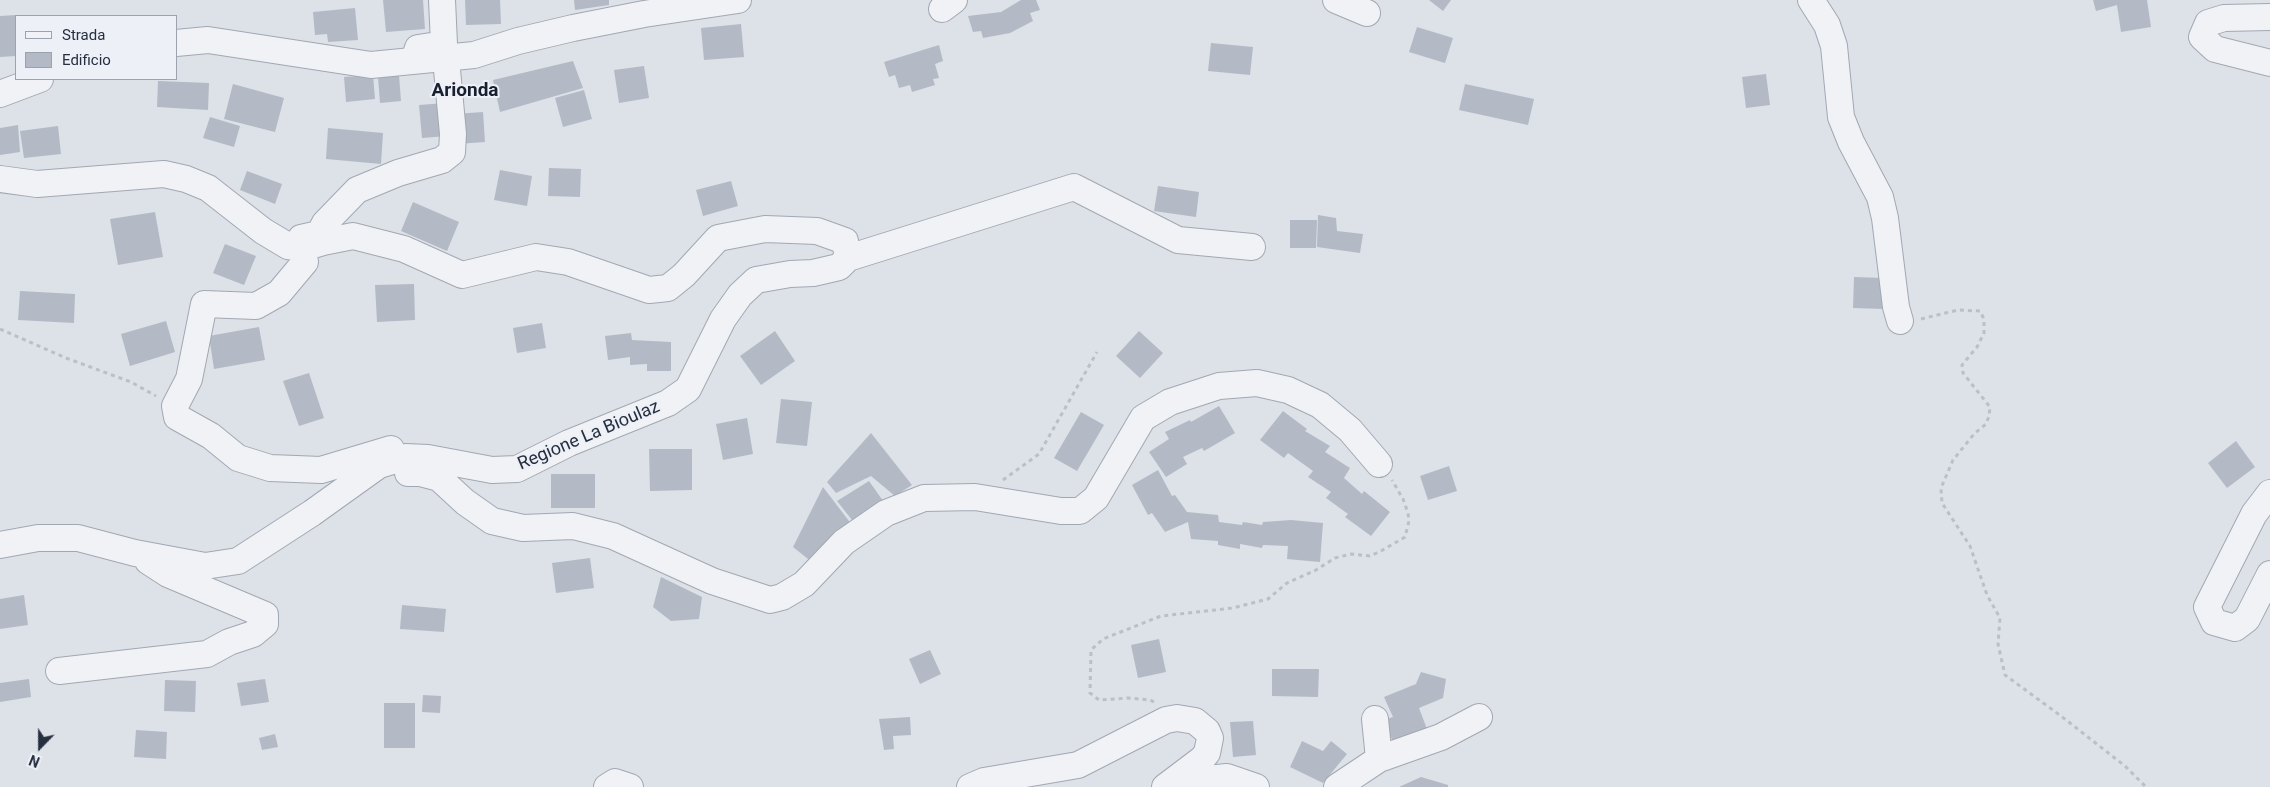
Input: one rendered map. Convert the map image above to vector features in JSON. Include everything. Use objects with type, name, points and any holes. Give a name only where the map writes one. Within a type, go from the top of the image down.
[{"type":"street","points":[[414,62],[418,48],[444,44],[442,0]]},
{"type":"street","points":[[178,43],[208,40],[371,65],[414,62],[474,55],[518,41],[609,21],[738,0]]},
{"type":"street","points":[[1336,0],[1367,14]]},
{"type":"street","points":[[1811,0],[1826,25],[1834,46],[1841,117],[1851,142],[1880,197],[1885,218],[1896,307],[1900,321]]},
{"type":"street","points":[[2270,17],[2224,18],[2208,23],[2202,37],[2215,49],[2270,63]]},
{"type":"street","points":[[438,460],[430,449],[414,445],[389,449],[321,470],[270,468],[238,458],[211,436],[177,417],[175,406],[189,379],[204,304],[256,306],[279,293],[305,262],[301,238],[319,234],[325,223],[357,190],[398,173],[442,160],[452,152],[453,134],[446,59]]},
{"type":"street","points":[[0,94],[37,80]]},
{"type":"street","points":[[0,179],[37,184],[164,174],[186,179],[208,188],[263,231],[288,246],[303,248],[353,236],[404,249],[462,275],[536,258],[568,262],[649,290],[668,288],[684,275],[718,238],[765,229],[818,231],[845,240],[848,258]]},
{"type":"street","name":"Regione La Bioulaz","points":[[135,553],[205,566],[238,561],[379,465],[405,457],[438,460],[492,470],[517,469],[569,443],[668,403],[688,389],[723,319],[740,295],[756,280],[790,274],[813,273],[839,267],[848,258],[1074,187],[1178,240],[1252,247]]},
{"type":"street","points":[[352,485],[362,494],[371,493],[387,479],[402,473],[420,473],[439,478],[465,502],[492,521],[523,528],[573,526],[613,536],[712,581],[770,600],[782,597],[804,584],[844,542],[886,513],[924,498],[975,497],[1061,511],[1080,511],[1096,498],[1144,418],[1170,402],[1219,386],[1257,383],[1288,390],[1320,406],[1350,430],[1379,464]]},
{"type":"street","points":[[2270,493],[2254,514],[2207,607],[2214,622],[2235,628],[2247,619],[2270,574]]},
{"type":"street","points":[[0,545],[38,538],[78,538],[135,553],[168,574],[265,615],[265,624],[253,634],[228,642],[207,654],[59,671]]},
{"type":"street","points":[[1337,787],[1379,759],[1441,737],[1479,717]]},
{"type":"street","points":[[970,787],[984,781],[1078,765],[1166,720],[1177,718],[1195,721],[1202,725],[1210,738],[1207,753],[1202,759],[1165,787]]},
{"type":"street","points":[[1375,719],[1379,759]]},
{"type":"street","points":[[1196,787],[1207,778],[1227,776],[1256,787]]},
{"type":"street","points":[[607,787],[615,782],[630,787]]},
{"type":"path","points":[[1900,321],[1931,318],[1958,310],[1980,311],[1984,319],[1984,333],[1977,347],[1962,365],[1964,373],[1990,407],[1990,416],[1986,424],[1974,434],[1953,460],[1941,488],[1942,503],[1970,546],[1987,595],[2000,618],[1998,644],[2005,675],[2125,766],[2146,787]]},
{"type":"path","points":[[0,329],[66,358],[131,382],[159,397],[177,417]]},
{"type":"path","points":[[975,497],[1012,474],[1039,454],[1097,352]]},
{"type":"path","points":[[1166,720],[1162,707],[1150,700],[1128,698],[1099,700],[1090,693],[1091,650],[1103,639],[1161,616],[1233,608],[1268,599],[1287,583],[1316,570],[1335,558],[1352,554],[1370,556],[1405,537],[1409,521],[1408,513],[1391,479],[1379,464]]},
{"type":"building","points":[[383,0],[423,0],[425,29],[386,32]]},
{"type":"building","points":[[465,0],[500,0],[501,24],[466,25]]},
{"type":"building","points":[[574,0],[609,0],[609,5],[575,10]]},
{"type":"building","points":[[1021,0],[1036,0],[1040,10],[1030,13],[1033,21],[1010,33],[983,38],[981,31],[973,32],[968,16],[1001,12]]},
{"type":"building","points":[[1429,0],[1451,0],[1443,11]]},
{"type":"building","points":[[2093,0],[2147,0],[2151,27],[2121,32],[2117,5],[2096,11]]},
{"type":"building","points":[[355,8],[358,40],[328,42],[327,34],[315,35],[313,12]]},
{"type":"building","points":[[15,15],[15,56],[0,57],[0,16]]},
{"type":"building","points":[[741,24],[744,57],[704,60],[701,28]]},
{"type":"building","points":[[1417,27],[1453,38],[1445,63],[1409,52]]},
{"type":"building","points":[[1211,43],[1253,47],[1250,75],[1208,71]]},
{"type":"building","points":[[939,45],[943,61],[935,64],[939,78],[933,79],[935,85],[912,92],[910,85],[899,88],[895,75],[889,77],[884,62]]},
{"type":"building","points":[[573,61],[583,88],[500,112],[493,80]]},
{"type":"building","points":[[644,66],[649,98],[619,103],[614,70]]},
{"type":"building","points":[[1766,74],[1770,105],[1746,108],[1742,77]]},
{"type":"building","points":[[373,75],[375,99],[346,102],[344,77]]},
{"type":"building","points":[[399,75],[401,101],[380,103],[378,77]]},
{"type":"building","points":[[158,81],[209,83],[208,110],[157,107]]},
{"type":"building","points":[[233,84],[284,98],[275,132],[224,119]]},
{"type":"building","points":[[1465,84],[1534,99],[1528,125],[1459,110]]},
{"type":"building","points":[[584,90],[592,119],[563,127],[555,98]]},
{"type":"building","points":[[445,103],[448,136],[422,138],[419,105]]},
{"type":"building","points":[[483,112],[485,142],[457,144],[455,114]]},
{"type":"building","points":[[210,117],[240,126],[234,147],[203,138]]},
{"type":"building","points":[[18,125],[20,152],[0,155],[0,128]]},
{"type":"building","points":[[58,126],[61,154],[24,158],[20,131]]},
{"type":"building","points":[[328,128],[383,133],[381,164],[326,159]]},
{"type":"building","points":[[549,168],[581,169],[580,197],[548,196]]},
{"type":"building","points":[[500,170],[532,176],[527,206],[494,200]]},
{"type":"building","points":[[247,171],[282,184],[275,204],[240,190]]},
{"type":"building","points":[[731,181],[738,206],[703,216],[696,190]]},
{"type":"building","points":[[1158,186],[1199,192],[1196,217],[1154,211]]},
{"type":"building","points":[[413,202],[459,222],[447,251],[401,231]]},
{"type":"building","points":[[155,212],[163,257],[118,265],[110,219]]},
{"type":"building","points":[[1318,215],[1336,218],[1337,231],[1363,234],[1360,253],[1317,247]]},
{"type":"building","points":[[1290,220],[1317,220],[1316,248],[1290,248]]},
{"type":"building","points":[[225,244],[256,256],[244,285],[213,273]]},
{"type":"building","points":[[1854,277],[1884,278],[1883,309],[1853,308]]},
{"type":"building","points":[[414,284],[415,320],[377,322],[375,285]]},
{"type":"building","points":[[20,291],[75,294],[74,323],[18,320]]},
{"type":"building","points":[[166,321],[175,352],[130,366],[121,334]]},
{"type":"building","points":[[542,323],[546,348],[517,353],[513,328]]},
{"type":"building","points":[[259,327],[265,360],[214,369],[209,336]]},
{"type":"building","points":[[775,331],[795,361],[761,385],[740,356]]},
{"type":"building","points":[[1139,331],[1163,353],[1140,378],[1116,356]]},
{"type":"building","points":[[631,333],[632,340],[671,342],[671,371],[647,371],[647,364],[630,365],[630,357],[608,360],[605,336]]},
{"type":"building","points":[[309,373],[324,418],[299,426],[283,381]]},
{"type":"building","points":[[781,399],[812,402],[807,446],[776,443]]},
{"type":"building","points":[[1219,406],[1235,433],[1204,451],[1202,448],[1183,457],[1187,464],[1166,477],[1149,452],[1169,439],[1165,432],[1190,420],[1191,422]]},
{"type":"building","points":[[1283,411],[1307,429],[1305,431],[1330,446],[1325,452],[1350,468],[1344,478],[1362,494],[1364,491],[1390,512],[1371,536],[1345,517],[1348,514],[1326,498],[1331,492],[1308,477],[1313,471],[1288,453],[1284,458],[1260,440]]},
{"type":"building","points":[[1081,412],[1104,425],[1077,471],[1054,458]]},
{"type":"building","points":[[747,418],[753,454],[723,460],[716,424]]},
{"type":"building","points":[[871,433],[912,485],[895,496],[871,476],[836,493],[827,482]]},
{"type":"building","points":[[2236,441],[2255,467],[2227,488],[2208,463]]},
{"type":"building","points":[[649,449],[692,449],[692,490],[650,491]]},
{"type":"building","points":[[1449,466],[1457,491],[1428,500],[1420,476]]},
{"type":"building","points":[[1158,470],[1172,496],[1175,495],[1187,512],[1218,515],[1219,522],[1242,525],[1243,522],[1262,525],[1263,522],[1291,520],[1323,523],[1320,562],[1287,559],[1288,546],[1263,545],[1262,548],[1240,544],[1240,549],[1218,545],[1218,541],[1191,539],[1188,522],[1165,532],[1152,513],[1148,515],[1132,485]]},
{"type":"building","points":[[551,474],[595,474],[595,508],[551,508]]},
{"type":"building","points":[[869,481],[886,505],[856,525],[837,501]]},
{"type":"building","points":[[823,487],[852,525],[813,563],[793,547]]},
{"type":"building","points":[[590,558],[594,588],[556,593],[552,563]]},
{"type":"building","points":[[661,577],[702,597],[699,619],[671,621],[653,607]]},
{"type":"building","points":[[24,595],[28,625],[0,629],[0,599]]},
{"type":"building","points":[[402,605],[446,609],[444,632],[400,629]]},
{"type":"building","points":[[1159,639],[1166,672],[1138,678],[1131,645]]},
{"type":"building","points":[[930,650],[941,674],[920,684],[909,659]]},
{"type":"building","points":[[1272,669],[1319,669],[1318,697],[1272,696]]},
{"type":"building","points":[[1421,672],[1446,679],[1443,698],[1419,708],[1427,729],[1393,742],[1384,720],[1393,717],[1384,697],[1416,684]]},
{"type":"building","points":[[29,679],[31,697],[0,702],[0,683]]},
{"type":"building","points":[[265,679],[269,702],[241,706],[237,683]]},
{"type":"building","points":[[165,680],[196,681],[195,712],[164,711]]},
{"type":"building","points":[[423,695],[441,696],[440,713],[422,712]]},
{"type":"building","points":[[384,703],[415,703],[415,748],[384,748]]},
{"type":"building","points":[[910,717],[911,735],[893,736],[894,749],[884,750],[879,719]]},
{"type":"building","points":[[1253,721],[1256,755],[1233,757],[1230,722]]},
{"type":"building","points":[[136,730],[167,732],[166,759],[134,757]]},
{"type":"building","points":[[275,734],[278,747],[262,750],[259,738]]},
{"type":"building","points":[[1302,741],[1323,751],[1331,741],[1347,754],[1323,783],[1290,767]]},
{"type":"building","points":[[1421,777],[1448,785],[1448,787],[1399,787]]},
{"type":"district","name":"Arionda","points":[[465,91]]}]
